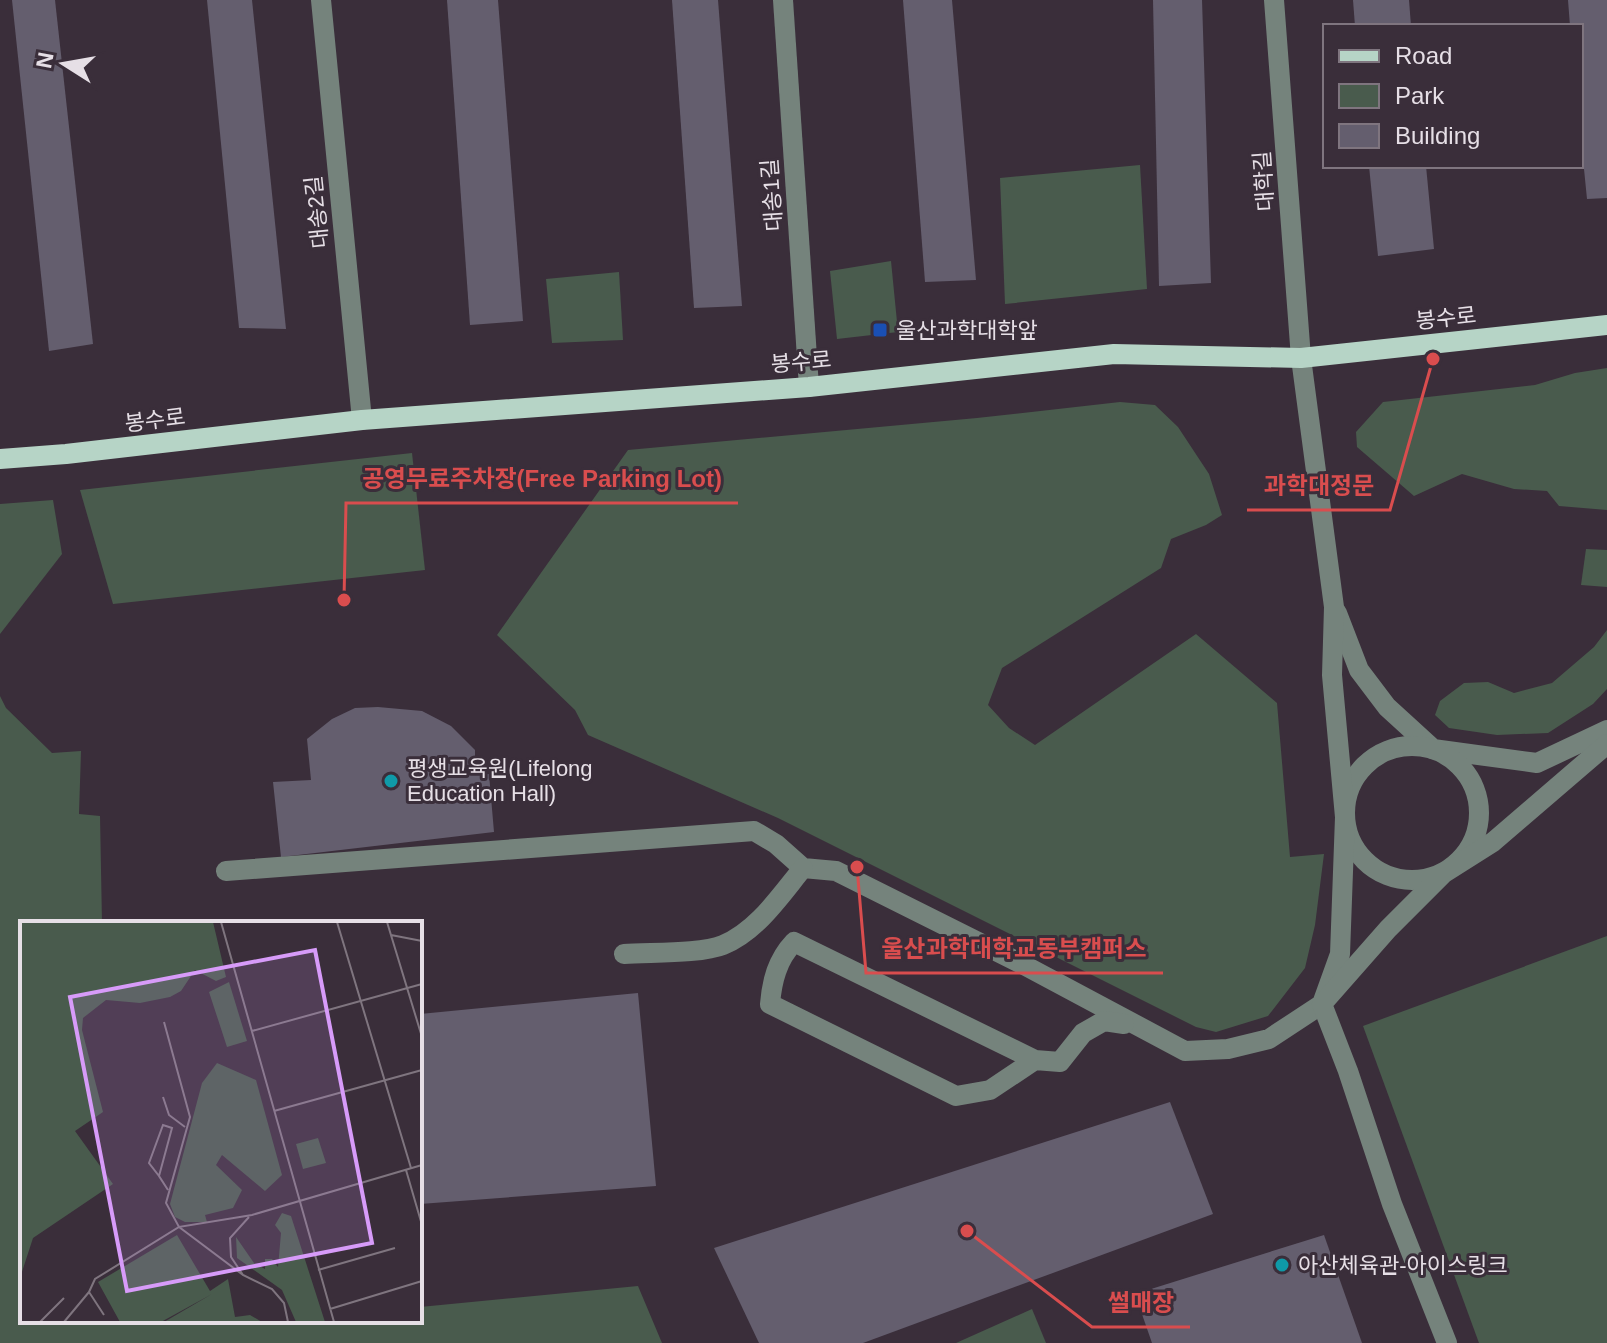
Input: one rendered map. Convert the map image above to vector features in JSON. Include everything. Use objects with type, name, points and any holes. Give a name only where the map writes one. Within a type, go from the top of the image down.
[{"type":"main road","name":"봉수로","points":[[0,459],[362,420],[809,387],[1114,354],[1301,358],[1607,325]]},
{"type":"street","name":"대송2길","points":[[321,0],[362,420]]},
{"type":"street","name":"대송1길","points":[[783,0],[809,387]]},
{"type":"street","name":"대학길","points":[[1274,0],[1301,358],[1334,607]]},
{"type":"street","points":[[226,871],[754,831],[776,844],[803,868],[836,871],[1185,1051],[1228,1049],[1269,1039],[1322,1004],[1388,929],[1461,859],[1474,841],[1479,819],[1477,796],[1468,776],[1453,760],[1433,749],[1387,707],[1359,670],[1334,607]]},
{"type":"street","points":[[1334,607],[1332,675],[1345,817],[1355,849],[1379,872],[1400,880],[1422,880],[1444,873],[1493,842],[1607,744]]},
{"type":"street","points":[[1447,1343],[1392,1204],[1348,1071],[1322,1004],[1340,954],[1347,795],[1357,775],[1373,759],[1393,749],[1412,746],[1537,763],[1607,730]]},
{"type":"street","points":[[624,954],[708,949],[724,945],[754,926],[803,868]]},
{"type":"street","points":[[1035,1060],[990,1090],[956,1096],[770,1004],[771,986],[782,954],[794,942],[1035,1060],[1060,1062],[1083,1033],[1104,1021],[1136,1026]]},
{"type":"green space","points":[[1140,165],[1147,289],[1005,304],[1000,178]]},
{"type":"green space","points":[[891,261],[898,332],[837,339],[830,271]]},
{"type":"green space","points":[[619,272],[623,340],[552,343],[546,279]]},
{"type":"green space","points":[[1607,368],[1607,510],[1559,506],[1547,491],[1514,489],[1462,474],[1414,496],[1357,447],[1356,432],[1383,402],[1535,385],[1575,373]]},
{"type":"green space","points":[[1120,402],[1155,405],[1178,427],[1209,474],[1222,515],[1171,539],[1161,568],[1002,668],[988,705],[1009,728],[1035,745],[1196,634],[1277,703],[1290,857],[1324,854],[1315,925],[1305,968],[1268,1016],[1216,1032],[1196,1027],[778,818],[588,735],[575,710],[497,635],[628,450]]},
{"type":"green space","points":[[412,453],[425,570],[113,604],[80,490]]},
{"type":"green space","points":[[53,500],[62,554],[0,634],[0,504]]},
{"type":"green space","points":[[1586,549],[1607,550],[1607,587],[1581,585]]},
{"type":"green space","points":[[1607,630],[1607,689],[1593,704],[1548,733],[1497,735],[1449,728],[1435,715],[1440,701],[1464,683],[1488,682],[1514,693],[1552,683],[1594,647]]},
{"type":"green space","points":[[0,696],[6,708],[52,753],[81,751],[79,814],[100,816],[102,921],[20,921],[20,1323],[422,1323],[422,1307],[638,1286],[662,1343],[0,1343]]},
{"type":"green space","points":[[1607,936],[1607,1343],[1479,1343],[1363,1026]]},
{"type":"green space","points":[[1032,1309],[1046,1343],[956,1343]]},
{"type":"building","points":[[12,0],[55,0],[93,344],[49,351]]},
{"type":"building","points":[[207,0],[252,0],[286,329],[239,328]]},
{"type":"building","points":[[447,0],[498,0],[523,321],[470,325]]},
{"type":"building","points":[[672,0],[718,0],[742,306],[694,308]]},
{"type":"building","points":[[903,0],[952,0],[976,280],[925,282]]},
{"type":"building","points":[[1153,0],[1202,0],[1211,283],[1159,286]]},
{"type":"building","points":[[1353,0],[1409,0],[1411,24],[1355,24]]},
{"type":"building","points":[[1568,0],[1607,0],[1607,198],[1587,199],[1583,159],[1583,24],[1570,24]]},
{"type":"building","points":[[1369,168],[1426,168],[1434,249],[1378,256]]},
{"type":"building","name":"평생교육원(Lifelong Education Hall)","points":[[355,708],[422,711],[451,726],[475,750],[475,775],[489,774],[494,832],[281,857],[273,782],[311,780],[307,739],[332,719]]},
{"type":"building","points":[[638,993],[656,1186],[422,1204],[422,1014]]},
{"type":"building","points":[[1170,1102],[1213,1214],[863,1343],[759,1343],[714,1248]]},
{"type":"building","name":"아산체육관-아이스링크","points":[[1324,1235],[1362,1343],[1152,1343],[1135,1294]]},
{"type":"place","name":"울산과학대학앞","points":[[880,330]]},
{"type":"place","name":"과학대정문","points":[[1433,359]]},
{"type":"place","name":"공영무료주차장(Free Parking Lot)","points":[[344,600]]},
{"type":"place","name":"평생교육원(Lifelong Education Hall)","points":[[391,781]]},
{"type":"place","name":"울산과학대학교동부캠퍼스","points":[[857,867]]},
{"type":"place","name":"썰매장","points":[[967,1231]]},
{"type":"place","name":"아산체육관-아이스링크","points":[[1282,1265]]}]
